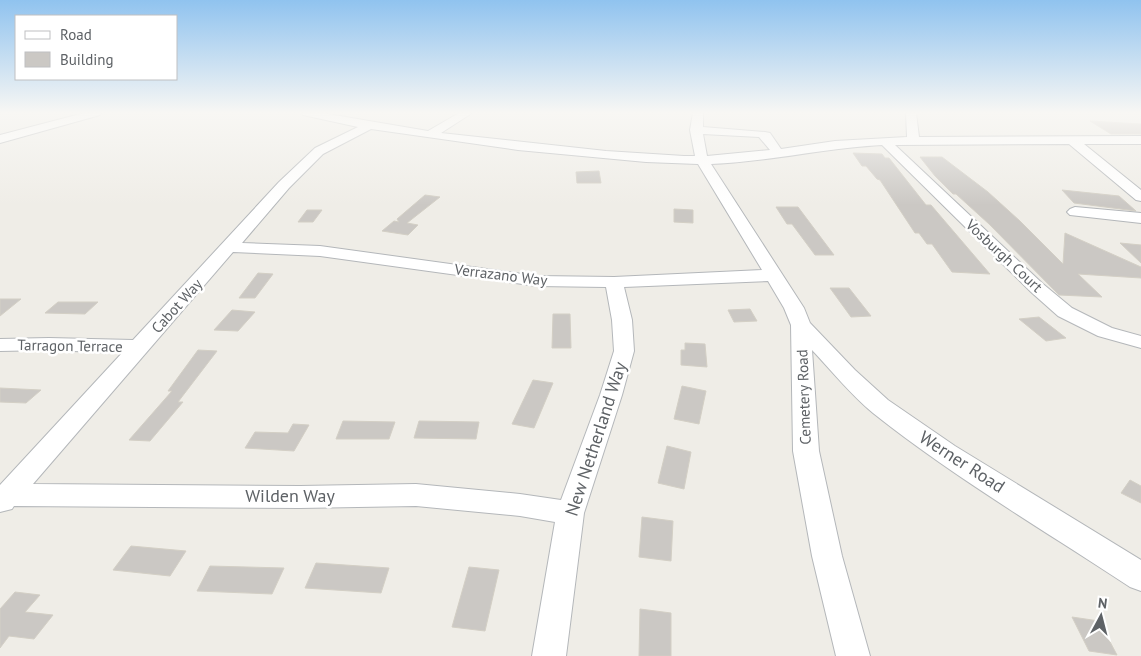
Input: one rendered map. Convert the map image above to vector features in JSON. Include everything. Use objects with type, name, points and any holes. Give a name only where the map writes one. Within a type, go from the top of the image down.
[{"type":"street","name":"Cabot Way","points":[[4,499],[311,158],[333,144]]},
{"type":"street","points":[[505,144],[586,153],[702,160],[725,160],[828,145],[854,144]]},
{"type":"street","name":"Cemetery Road","points":[[698,144],[702,160],[794,308],[801,324],[806,451],[827,556],[853,656]]},
{"type":"street","points":[[771,144],[777,152]]},
{"type":"street","name":"Vosburgh Court","points":[[887,144],[1037,288],[1065,312],[1105,332],[1141,342]]},
{"type":"street","points":[[1076,144],[1141,197]]},
{"type":"street","points":[[1075,212],[1141,218]]},
{"type":"street","name":"Verrazano Way","points":[[229,247],[329,252],[537,281],[614,282],[773,275]]},
{"type":"street","name":"New Netherland Way","points":[[549,656],[570,513],[612,395],[624,351],[622,320],[614,282]]},
{"type":"street","name":"Werner Road","points":[[801,324],[847,375],[880,406],[946,454],[1141,577]]},
{"type":"street","name":"Tarragon Terrace","points":[[0,345],[48,344],[140,347]]},
{"type":"street","name":"Wilden Way","points":[[4,499],[416,495],[520,505],[570,513]]},
{"type":"building","points":[[853,153],[882,154],[885,158],[889,158],[926,205],[931,205],[990,274],[952,272],[932,244],[927,244],[919,233],[915,233],[880,180],[866,166],[862,166]]},
{"type":"building","points":[[920,157],[942,157],[988,192],[1063,264],[1065,233],[1141,267],[1141,278],[1078,274],[1102,297],[1059,295],[989,224],[956,194],[953,194]]},
{"type":"building","points":[[599,171],[601,183],[577,183],[576,172]]},
{"type":"building","points":[[1062,190],[1119,196],[1136,211],[1074,203]]},
{"type":"building","points":[[425,195],[440,197],[407,223],[418,225],[408,235],[382,231],[394,221],[399,222],[397,219]]},
{"type":"building","points":[[776,207],[798,207],[834,255],[815,255],[792,224],[787,224]]},
{"type":"building","points":[[674,209],[693,210],[693,223],[674,222]]},
{"type":"building","points":[[307,210],[322,210],[313,222],[298,222]]},
{"type":"building","points":[[1120,243],[1141,245],[1141,263]]},
{"type":"building","points":[[258,273],[273,274],[255,298],[239,298]]},
{"type":"building","points":[[830,288],[849,288],[871,316],[851,317]]},
{"type":"building","points":[[0,299],[21,299],[0,316]]},
{"type":"building","points":[[58,302],[98,302],[85,314],[45,313]]},
{"type":"building","points":[[750,309],[757,321],[734,322],[728,310]]},
{"type":"building","points":[[232,310],[255,312],[238,331],[214,330]]},
{"type":"building","points":[[553,314],[570,314],[571,348],[552,348]]},
{"type":"building","points":[[1039,317],[1066,338],[1046,341],[1019,319]]},
{"type":"building","points":[[685,343],[705,344],[707,367],[681,365],[681,350],[685,350]]},
{"type":"building","points":[[198,350],[217,351],[178,402],[183,402],[150,441],[129,440],[172,391],[168,391]]},
{"type":"building","points":[[533,380],[553,383],[534,428],[512,424]]},
{"type":"building","points":[[682,386],[706,391],[699,424],[674,419]]},
{"type":"building","points":[[0,388],[41,390],[26,403],[0,402]]},
{"type":"building","points":[[343,421],[395,422],[389,439],[336,439]]},
{"type":"building","points":[[419,421],[479,422],[476,439],[414,438]]},
{"type":"building","points":[[293,424],[309,425],[294,451],[245,448],[255,432],[288,433]]},
{"type":"building","points":[[667,446],[691,452],[684,489],[658,483]]},
{"type":"building","points":[[1130,480],[1141,486],[1141,503],[1121,493]]},
{"type":"building","points":[[642,517],[673,521],[671,561],[639,557]]},
{"type":"building","points":[[131,546],[186,551],[170,576],[113,570]]},
{"type":"building","points":[[316,563],[389,568],[381,593],[305,588]]},
{"type":"building","points":[[210,566],[284,568],[272,594],[197,591]]},
{"type":"building","points":[[469,567],[499,570],[485,631],[452,627]]},
{"type":"building","points":[[15,592],[40,595],[25,612],[53,615],[34,639],[9,636],[0,648],[0,609]]},
{"type":"building","points":[[640,609],[671,613],[671,656],[639,656]]},
{"type":"building","points":[[1072,617],[1099,621],[1117,655],[1089,651]]}]
